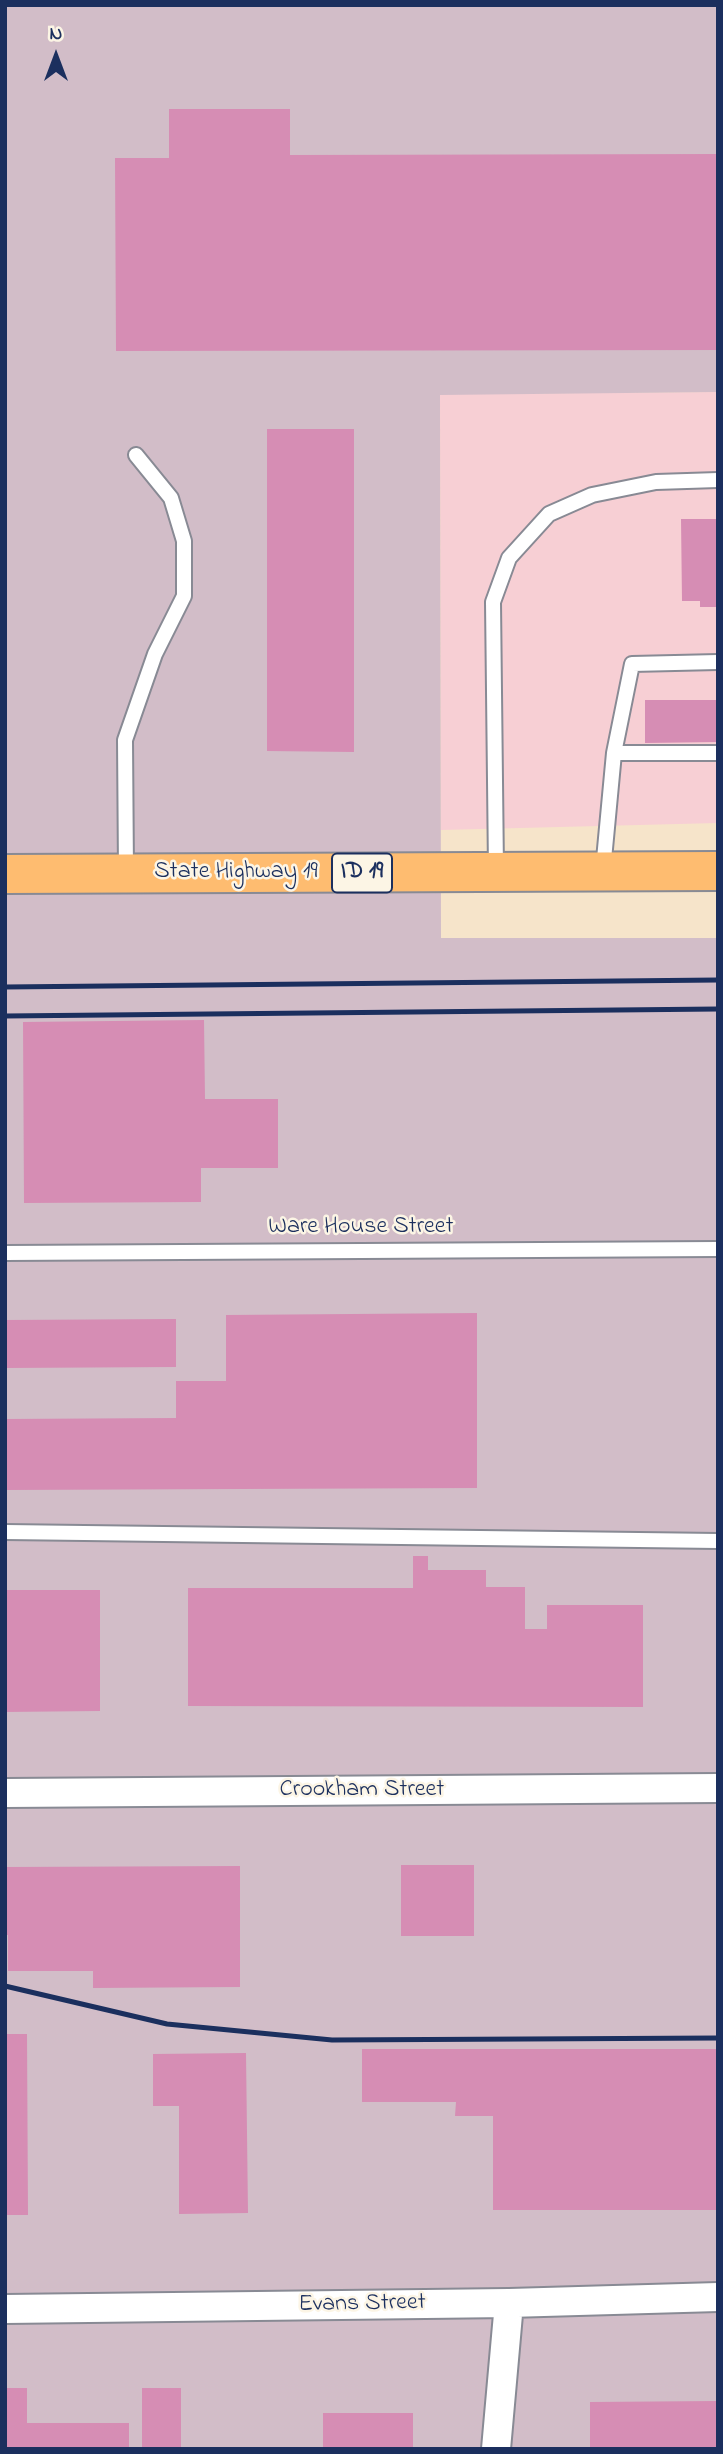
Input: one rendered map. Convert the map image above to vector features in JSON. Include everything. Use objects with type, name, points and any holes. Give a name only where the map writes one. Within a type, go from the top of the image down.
[{"type":"main road","name":"State Highway 19","points":[[5,874],[718,871]]},
{"type":"street","name":"Crookham Street","points":[[5,1793],[718,1788]]},
{"type":"street","name":"Evans Street","points":[[5,2309],[509,2303],[718,2297]]},
{"type":"street","points":[[496,2449],[509,2303]]},
{"type":"lane","points":[[126,874],[125,740],[155,654],[184,596],[184,541],[171,498],[136,456]]},
{"type":"lane","points":[[496,872],[494,602],[509,558],[549,514],[592,495],[656,482],[718,480]]},
{"type":"lane","points":[[603,871],[614,753],[632,664],[718,662]]},
{"type":"lane","points":[[614,753],[718,753]]},
{"type":"lane","name":"Ware House Street","points":[[5,1253],[718,1249]]},
{"type":"lane","points":[[5,1532],[718,1541]]},
{"type":"shaded area","points":[[5,5],[718,5],[718,392],[440,395],[441,938],[718,938],[718,2449],[5,2449]]},
{"type":"shaded area","points":[[718,392],[718,823],[441,830],[440,394]]},
{"type":"building","points":[[169,109],[290,109],[290,155],[718,154],[718,350],[116,351],[115,158],[169,158]]},
{"type":"building","points":[[267,429],[354,429],[354,752],[267,751]]},
{"type":"building","points":[[681,519],[718,519],[718,607],[700,607],[700,601],[682,601]]},
{"type":"building","points":[[645,700],[718,700],[718,742],[645,743]]},
{"type":"building","points":[[204,1020],[205,1099],[278,1099],[278,1168],[201,1168],[201,1202],[24,1203],[23,1022]]},
{"type":"building","points":[[477,1313],[477,1488],[5,1490],[5,1419],[176,1418],[176,1381],[226,1381],[226,1315]]},
{"type":"building","points":[[176,1319],[176,1367],[5,1368],[5,1320]]},
{"type":"building","points":[[413,1556],[428,1556],[428,1570],[486,1570],[486,1587],[525,1587],[525,1629],[547,1629],[547,1605],[643,1605],[643,1707],[188,1706],[188,1588],[413,1588]]},
{"type":"building","points":[[5,1590],[100,1590],[100,1711],[5,1712]]},
{"type":"building","points":[[401,1865],[474,1865],[474,1936],[401,1936]]},
{"type":"building","points":[[240,1866],[240,1987],[93,1988],[93,1971],[8,1971],[5,1867]]},
{"type":"building","points":[[5,2034],[27,2034],[28,2215],[5,2215]]},
{"type":"building","points":[[362,2049],[718,2049],[718,2210],[493,2210],[493,2116],[455,2116],[456,2102],[362,2102]]},
{"type":"building","points":[[246,2053],[248,2213],[179,2214],[179,2106],[153,2106],[153,2054]]},
{"type":"building","points":[[5,2388],[27,2388],[27,2423],[129,2423],[129,2449],[5,2449]]},
{"type":"building","points":[[142,2388],[181,2388],[181,2449],[142,2449]]},
{"type":"building","points":[[717,2401],[717,2449],[590,2449],[590,2402]]},
{"type":"building","points":[[323,2413],[413,2413],[413,2449],[323,2449]]},
{"type":"railway","points":[[5,987],[718,980]]},
{"type":"railway","points":[[5,1016],[718,1009]]},
{"type":"railway","points":[[5,1986],[167,2024],[332,2040],[718,2038]]}]
